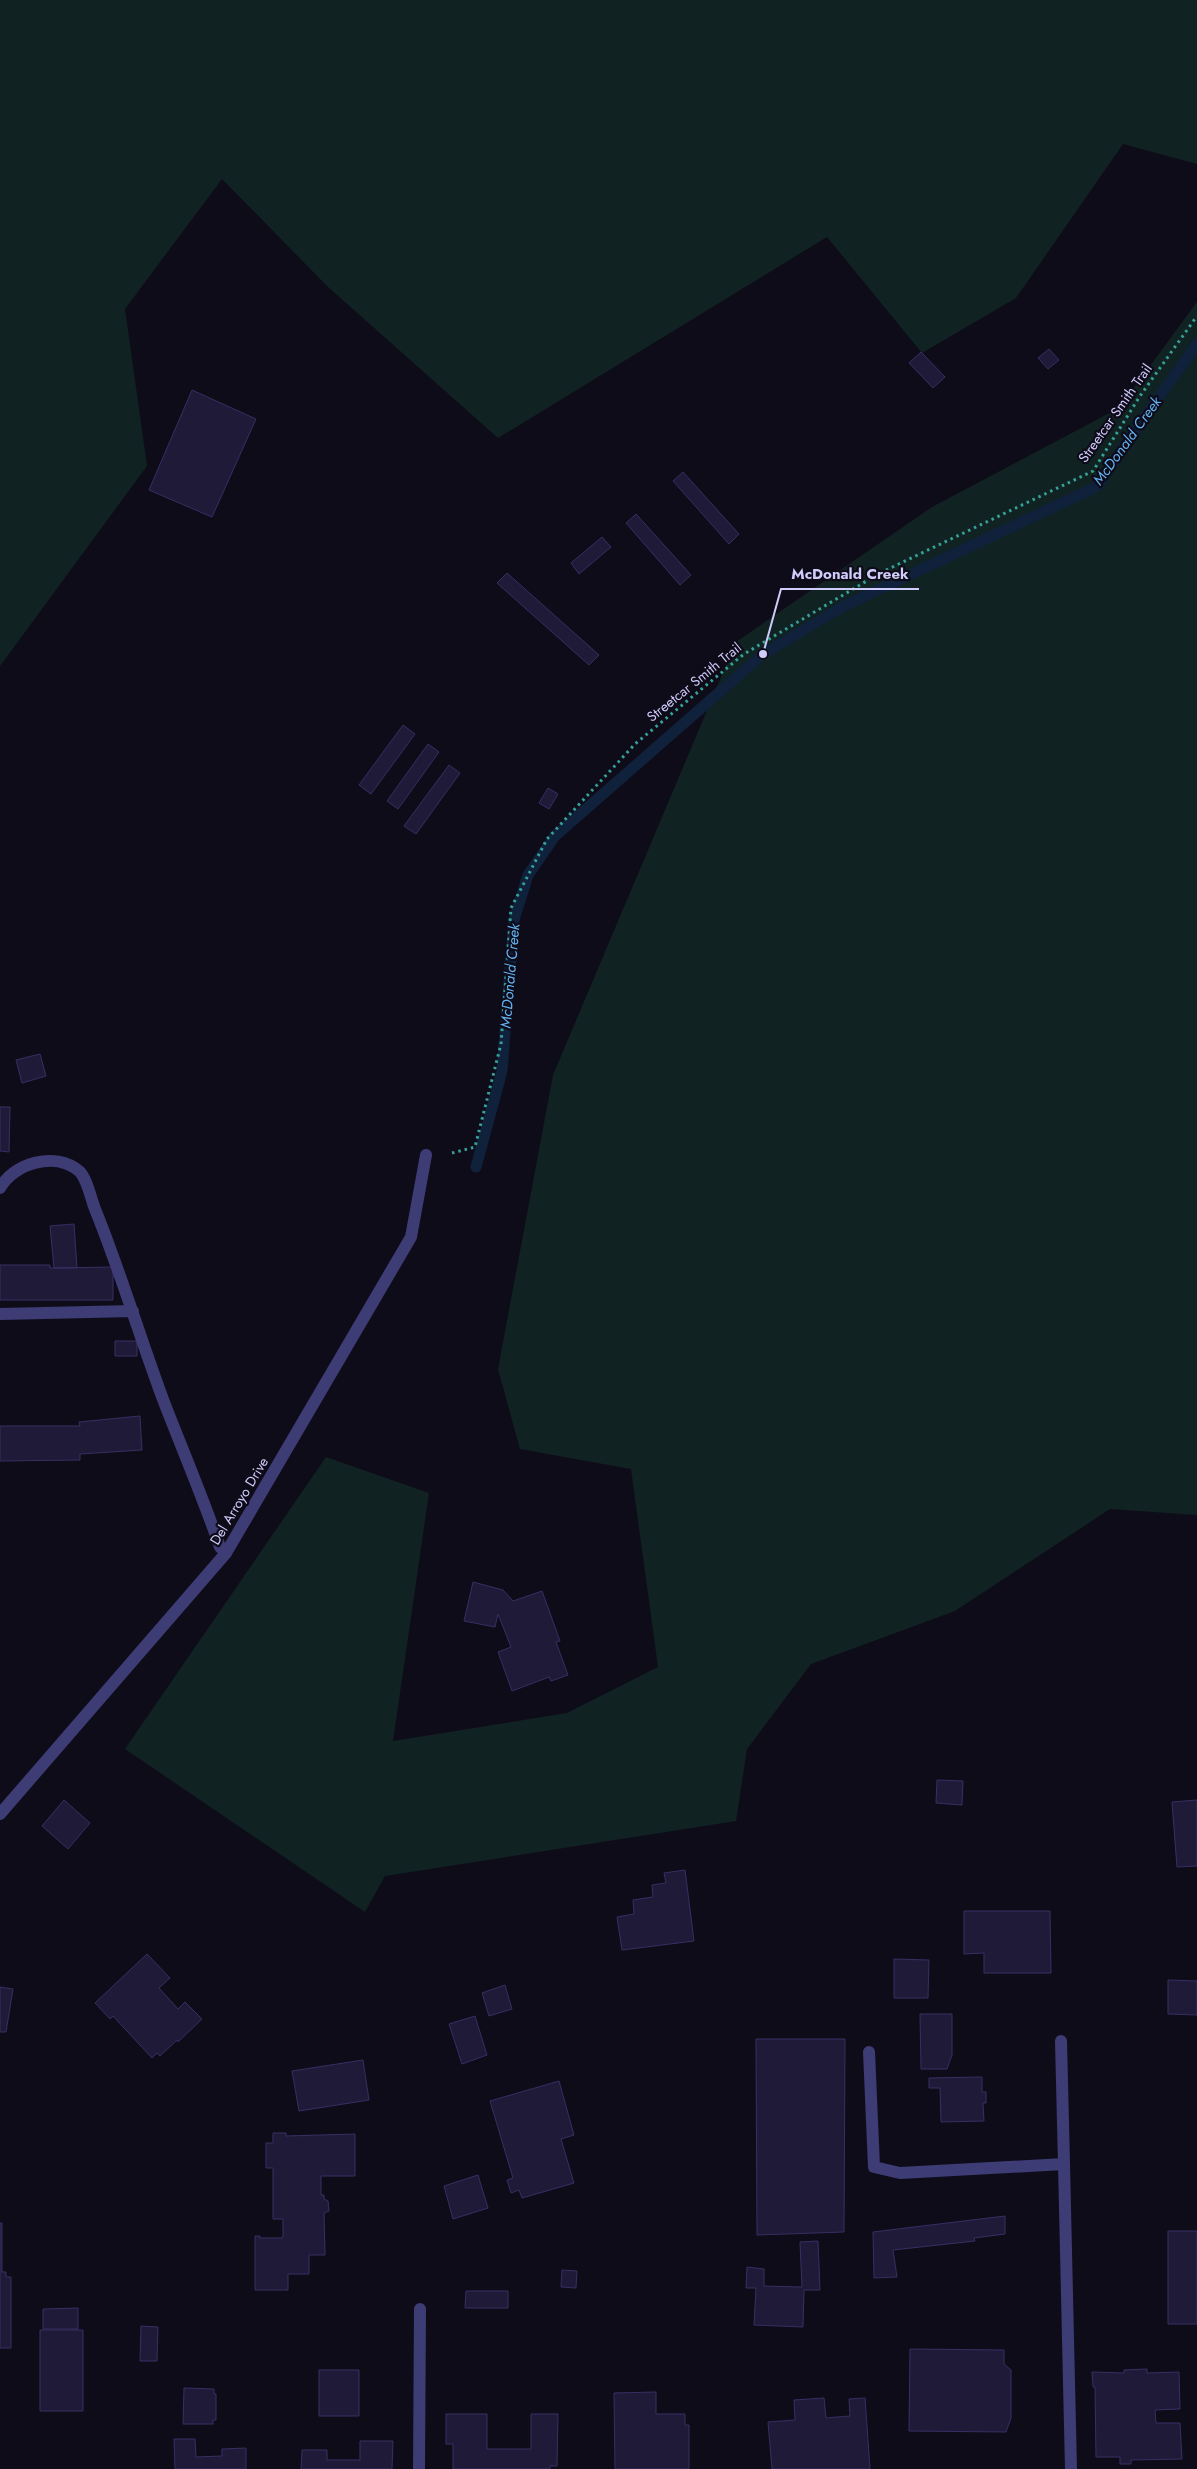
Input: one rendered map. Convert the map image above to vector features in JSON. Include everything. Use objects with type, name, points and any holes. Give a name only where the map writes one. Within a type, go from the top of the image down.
[{"type":"street","name":"Del Arroyo Drive","points":[[0,1814],[226,1553],[411,1237],[426,1155]]},
{"type":"street","points":[[0,1188],[5,1180],[18,1169],[36,1163],[52,1161],[67,1164],[80,1172],[111,1248],[132,1311],[220,1547],[226,1553]]},
{"type":"street","points":[[0,1314],[132,1311]]},
{"type":"street","points":[[1061,2040],[1071,2469]]},
{"type":"street","points":[[869,2052],[874,2167],[900,2174],[1064,2164]]},
{"type":"street","points":[[419,2469],[420,2309]]},
{"type":"path","name":"Streetcar Smith Trail","points":[[422,1176],[444,1178],[451,1154],[474,1147],[501,1044],[511,908],[547,839],[635,744],[744,654],[880,573],[1093,471],[1140,396],[1197,316]]},
{"type":"green space","points":[[0,0],[1197,0],[1197,164],[1123,144],[1016,298],[922,353],[827,237],[498,438],[327,286],[222,179],[125,309],[147,466],[0,666]]},
{"type":"green space","points":[[1197,302],[1197,1515],[1110,1509],[955,1611],[811,1664],[747,1749],[736,1821],[385,1876],[365,1912],[125,1749],[326,1457],[429,1493],[393,1741],[567,1713],[658,1667],[631,1469],[520,1449],[498,1369],[553,1075],[736,642],[932,507],[1119,408]]},
{"type":"building","points":[[1049,349],[1059,360],[1048,369],[1038,358]]},
{"type":"building","points":[[921,352],[945,377],[933,388],[909,363]]},
{"type":"building","points":[[192,390],[256,419],[212,517],[149,490]]},
{"type":"building","points":[[683,472],[739,534],[729,544],[673,481]]},
{"type":"building","points":[[636,514],[691,575],[680,585],[626,523]]},
{"type":"building","points":[[602,537],[611,547],[579,574],[571,563]]},
{"type":"building","points":[[507,573],[599,655],[589,665],[497,583]]},
{"type":"building","points":[[403,725],[415,734],[371,794],[359,785]]},
{"type":"building","points":[[428,744],[439,752],[398,809],[387,801]]},
{"type":"building","points":[[449,765],[460,773],[416,834],[404,826]]},
{"type":"building","points":[[548,788],[558,794],[549,809],[539,803]]},
{"type":"building","points":[[40,1054],[46,1076],[22,1083],[16,1060]]},
{"type":"building","points":[[0,1107],[10,1107],[9,1152],[0,1151]]},
{"type":"building","points":[[74,1224],[77,1268],[54,1268],[50,1226]]},
{"type":"building","points":[[0,1265],[50,1265],[50,1268],[113,1267],[113,1300],[0,1300]]},
{"type":"building","points":[[115,1341],[137,1341],[137,1356],[115,1356]]},
{"type":"building","points":[[140,1416],[142,1450],[80,1454],[80,1460],[0,1461],[0,1426],[80,1426],[79,1422]]},
{"type":"building","points":[[473,1582],[503,1590],[513,1601],[542,1591],[560,1641],[556,1642],[568,1675],[551,1681],[549,1677],[512,1691],[498,1652],[511,1647],[498,1614],[495,1627],[464,1621]]},
{"type":"building","points":[[937,1780],[963,1781],[962,1805],[936,1803]]},
{"type":"building","points":[[64,1800],[90,1823],[68,1849],[42,1826]]},
{"type":"building","points":[[1197,1800],[1197,1866],[1177,1867],[1172,1802]]},
{"type":"building","points":[[685,1870],[694,1941],[622,1950],[617,1917],[634,1914],[633,1900],[653,1897],[652,1885],[666,1883],[664,1873]]},
{"type":"building","points":[[964,1911],[1050,1911],[1051,1973],[984,1973],[984,1953],[964,1954]]},
{"type":"building","points":[[147,1954],[170,1978],[159,1988],[178,2009],[185,2002],[202,2019],[178,2042],[177,2040],[160,2056],[157,2053],[152,2058],[113,2016],[110,2019],[95,2003]]},
{"type":"building","points":[[894,1959],[929,1960],[928,1998],[894,1998]]},
{"type":"building","points":[[1168,1980],[1197,1981],[1197,2015],[1168,2014]]},
{"type":"building","points":[[505,1985],[512,2009],[489,2016],[482,1993]]},
{"type":"building","points":[[0,1987],[13,1989],[6,2032],[0,2032]]},
{"type":"building","points":[[920,2014],[952,2014],[952,2055],[947,2069],[921,2069]]},
{"type":"building","points":[[475,2016],[487,2055],[462,2064],[449,2024]]},
{"type":"building","points":[[756,2039],[845,2039],[844,2232],[757,2235]]},
{"type":"building","points":[[363,2060],[369,2100],[299,2111],[292,2071]]},
{"type":"building","points":[[982,2077],[982,2092],[986,2092],[986,2103],[983,2103],[984,2121],[941,2122],[940,2088],[929,2088],[929,2078]]},
{"type":"building","points":[[559,2081],[574,2135],[561,2139],[574,2183],[522,2198],[519,2190],[511,2193],[507,2180],[513,2178],[490,2101]]},
{"type":"building","points":[[273,2133],[286,2133],[286,2136],[355,2134],[355,2176],[321,2176],[321,2195],[324,2195],[324,2199],[328,2201],[329,2211],[324,2213],[325,2255],[309,2255],[309,2274],[288,2274],[288,2290],[255,2290],[255,2236],[260,2236],[260,2238],[282,2238],[283,2236],[283,2219],[273,2219],[273,2168],[266,2168],[266,2143],[273,2143]]},
{"type":"building","points":[[478,2175],[488,2208],[453,2219],[444,2186]]},
{"type":"building","points":[[1005,2216],[1005,2234],[974,2238],[975,2241],[893,2250],[897,2277],[874,2278],[873,2232]]},
{"type":"building","points":[[0,2223],[2,2223],[2,2272],[6,2272],[6,2277],[11,2277],[11,2348],[0,2348]]},
{"type":"building","points":[[1168,2231],[1197,2231],[1197,2324],[1168,2324]]},
{"type":"building","points":[[818,2241],[820,2290],[804,2290],[803,2327],[754,2325],[756,2288],[746,2288],[747,2267],[764,2269],[764,2286],[802,2287],[800,2242]]},
{"type":"building","points":[[562,2270],[577,2271],[576,2288],[561,2287]]},
{"type":"building","points":[[466,2291],[508,2291],[508,2308],[465,2308]]},
{"type":"building","points":[[78,2308],[78,2329],[43,2329],[43,2309]]},
{"type":"building","points":[[141,2326],[158,2327],[157,2361],[140,2361]]},
{"type":"building","points":[[40,2330],[83,2330],[83,2411],[40,2411]]},
{"type":"building","points":[[910,2349],[1004,2350],[1004,2364],[1011,2370],[1011,2418],[1006,2432],[909,2431]]},
{"type":"building","points":[[1147,2369],[1147,2373],[1179,2372],[1180,2409],[1155,2410],[1156,2423],[1180,2423],[1182,2459],[1131,2460],[1131,2464],[1120,2464],[1120,2457],[1096,2457],[1095,2387],[1093,2387],[1092,2372],[1124,2373],[1124,2370]]},
{"type":"building","points":[[319,2370],[359,2370],[359,2416],[319,2416]]},
{"type":"building","points":[[184,2388],[214,2389],[214,2394],[216,2394],[216,2420],[213,2420],[213,2424],[183,2424]]},
{"type":"building","points":[[656,2392],[656,2414],[685,2414],[685,2425],[689,2425],[689,2469],[615,2469],[614,2393]]},
{"type":"building","points":[[824,2398],[826,2418],[850,2416],[849,2399],[865,2398],[870,2469],[772,2469],[768,2422],[795,2420],[794,2400]]},
{"type":"building","points":[[446,2414],[487,2414],[487,2449],[531,2449],[531,2414],[558,2414],[557,2466],[550,2466],[550,2469],[453,2469],[453,2444],[446,2444]]},
{"type":"building","points":[[174,2439],[195,2439],[196,2457],[222,2456],[222,2449],[246,2448],[246,2469],[175,2469]]},
{"type":"building","points":[[360,2441],[393,2441],[392,2469],[301,2469],[302,2450],[327,2450],[327,2460],[360,2460]]},
{"type":"waterway","name":"McDonald Creek","points":[[476,1167],[502,1071],[514,920],[528,875],[555,836],[763,654],[844,606],[1098,486],[1132,434],[1197,344]]},
{"type":"place","name":"McDonald Creek","points":[[763,654]]}]
